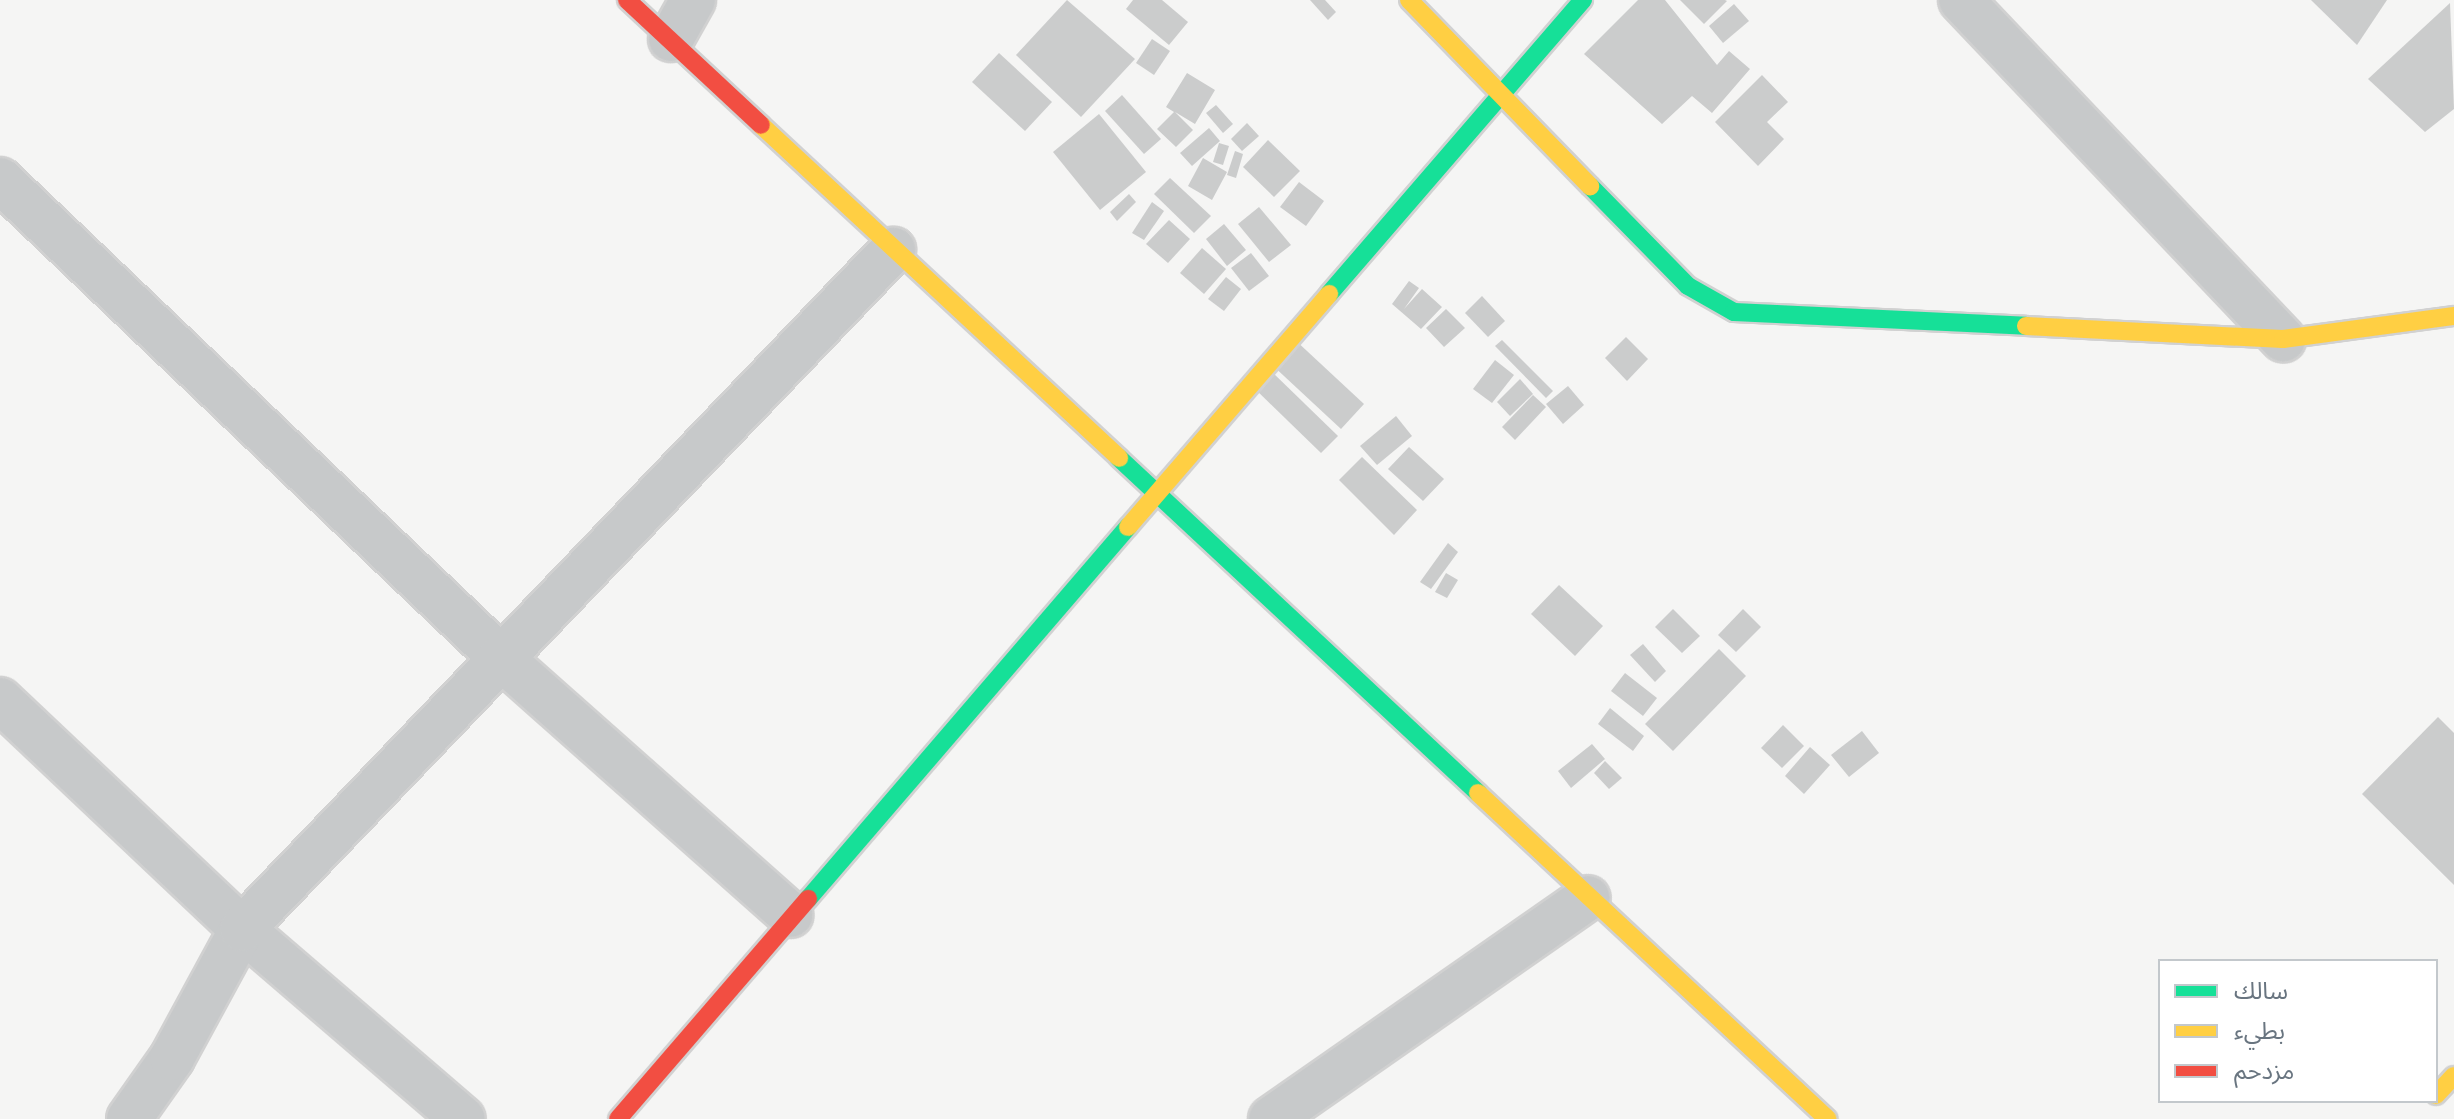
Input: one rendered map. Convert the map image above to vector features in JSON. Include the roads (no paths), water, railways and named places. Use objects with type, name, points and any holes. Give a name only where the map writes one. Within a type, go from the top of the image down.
[{"type":"street","points":[[627,0],[1828,1119]]},
{"type":"street","points":[[671,39],[693,0]]},
{"type":"street","points":[[1409,0],[1500,88],[1688,286],[1734,312],[2283,339],[2454,316]]},
{"type":"street","points":[[618,1119],[1500,88],[1583,0]]},
{"type":"street","points":[[1961,0],[2283,339]]},
{"type":"street","points":[[0,180],[501,658],[790,915]]},
{"type":"street","points":[[129,1119],[172,1058],[242,929],[893,250]]},
{"type":"street","points":[[0,700],[242,929],[463,1119]]},
{"type":"street","points":[[1271,1119],[1588,898]]},
{"type":"street","points":[[2438,1093],[2454,1076]]}]
